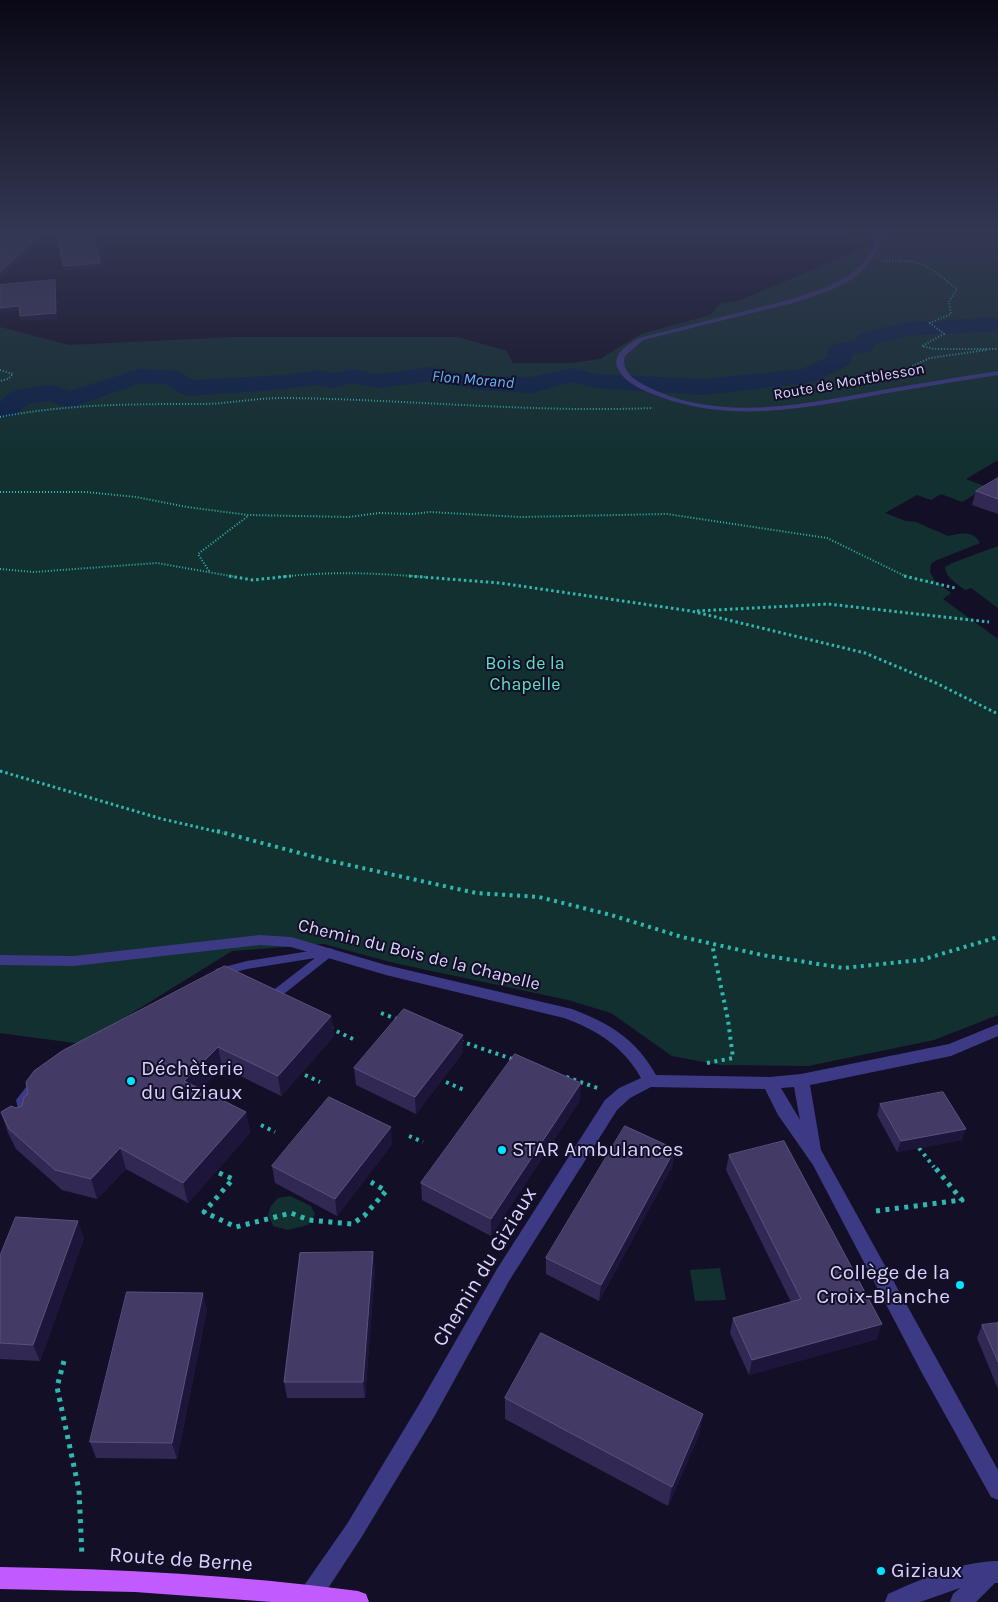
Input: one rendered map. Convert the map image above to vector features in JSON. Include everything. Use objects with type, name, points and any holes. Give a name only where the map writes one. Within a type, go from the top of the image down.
[{"type":"main road","name":"Route de Berne","points":[[0,1578],[83,1579],[198,1584],[311,1595],[358,1602]]},
{"type":"street","name":"Route de Montblesson","points":[[774,306],[641,339],[626,349],[620,363],[622,370],[632,379],[650,390],[689,402],[727,410],[771,410],[803,407],[935,382],[998,374]]},
{"type":"street","name":"Chemin du Bois de la Chapelle","points":[[0,960],[74,961],[260,940],[291,942],[386,970],[567,1013],[586,1020],[604,1030],[636,1057],[652,1081]]},
{"type":"street","name":"Chemin du Giziaux","points":[[311,1595],[354,1531],[427,1410],[503,1275],[611,1105],[622,1094],[635,1086],[652,1081],[770,1083],[801,1080],[951,1050],[998,1030]]},
{"type":"street","points":[[801,1080],[814,1152]]},
{"type":"street","points":[[770,1083],[784,1110],[814,1152],[998,1490]]},
{"type":"street","points":[[896,1602],[922,1589],[949,1580],[994,1572]]},
{"type":"street","points":[[961,1602],[994,1572]]},
{"type":"lane","points":[[207,978],[216,973],[247,965],[329,952]]},
{"type":"lane","points":[[271,999],[329,952]]},
{"type":"lane","points":[[24,1122],[22,1100],[39,1079]]},
{"type":"path","points":[[950,306],[951,314],[930,323],[944,334],[922,346],[934,349],[998,349]]},
{"type":"path","points":[[877,377],[902,371],[930,358],[998,349]]},
{"type":"path","points":[[0,370],[14,374],[8,379],[0,381]]},
{"type":"path","points":[[0,417],[37,410],[133,402],[202,404],[281,398],[600,410],[654,408]]},
{"type":"path","points":[[0,492],[86,492],[248,515],[298,514],[349,517],[368,516],[378,513],[412,514],[430,512],[520,517],[667,514],[826,538],[841,543],[892,572],[955,588]]},
{"type":"path","points":[[210,571],[198,554],[248,515]]},
{"type":"path","points":[[0,569],[34,572],[157,563],[253,580],[317,573],[371,572],[500,584],[691,611],[865,653],[936,683],[998,714]]},
{"type":"path","points":[[691,611],[828,604],[988,622]]},
{"type":"path","points":[[0,771],[162,819],[237,836],[326,860],[476,893],[539,897],[610,915],[682,938],[762,955],[843,968],[920,960],[998,937]]},
{"type":"path","points":[[704,1063],[733,1058],[728,1020],[712,944]]},
{"type":"path","points":[[381,1013],[409,1023]]},
{"type":"path","points":[[327,1027],[356,1041]]},
{"type":"path","points":[[456,1039],[520,1061]]},
{"type":"path","points":[[556,1074],[601,1089]]},
{"type":"path","points":[[305,1075],[320,1082]]},
{"type":"path","points":[[446,1082],[464,1090]]},
{"type":"path","points":[[260,1125],[275,1132]]},
{"type":"path","points":[[409,1136],[424,1142]]},
{"type":"path","points":[[876,1211],[962,1200],[918,1148]]},
{"type":"path","points":[[220,1172],[233,1179],[204,1212],[236,1227],[291,1213],[308,1220],[352,1224],[364,1216],[386,1191],[371,1182]]},
{"type":"path","points":[[64,1361],[57,1387],[79,1490],[83,1579]]},
{"type":"green space","name":"Bois de la Chapelle","points":[[718,306],[998,306],[998,460],[966,479],[987,487],[962,502],[941,494],[931,500],[917,495],[885,513],[906,521],[916,522],[948,536],[961,533],[970,534],[980,543],[935,561],[931,564],[930,572],[935,581],[951,593],[943,599],[998,639],[998,1015],[934,1040],[808,1066],[720,1065],[672,1056],[611,1013],[568,1000],[394,963],[324,944],[232,951],[82,1044],[0,1033],[0,327],[69,345],[235,337],[458,337],[507,351],[513,363],[571,363],[600,359],[641,334],[710,315]]},
{"type":"green space","points":[[998,546],[998,608],[971,588],[965,590],[955,583],[947,574],[945,567]]},
{"type":"green space","points":[[290,1196],[311,1206],[315,1214],[308,1225],[288,1230],[273,1226],[268,1215],[271,1206],[278,1198]]},
{"type":"green space","points":[[720,1268],[726,1300],[695,1301],[690,1270]]},
{"type":"building","points":[[0,306],[56,306],[56,313],[20,316],[19,306],[0,308]]},
{"type":"building","points":[[998,478],[998,499],[976,491]]},
{"type":"building","points":[[225,966],[331,1016],[278,1076],[218,1047],[184,1081],[246,1112],[183,1183],[120,1148],[91,1179],[55,1170],[9,1129],[1,1112],[11,1106],[16,1108],[22,1106],[24,1097],[28,1094],[26,1082],[34,1071],[62,1051]]},
{"type":"building","points":[[404,1009],[463,1035],[415,1097],[354,1068]]},
{"type":"building","name":"STAR Ambulances","points":[[515,1054],[581,1083],[491,1219],[421,1183]]},
{"type":"building","points":[[943,1092],[966,1129],[901,1141],[880,1104]]},
{"type":"building","points":[[329,1097],[391,1127],[335,1199],[272,1166]]},
{"type":"building","points":[[625,1126],[675,1149],[601,1285],[546,1258]]},
{"type":"building","points":[[784,1141],[882,1324],[752,1360],[733,1318],[801,1299],[729,1155]]},
{"type":"building","points":[[16,1217],[78,1221],[33,1345],[0,1343],[0,1256]]},
{"type":"building","points":[[373,1252],[363,1382],[284,1382],[300,1253]]},
{"type":"building","points":[[127,1292],[203,1293],[172,1443],[90,1442]]},
{"type":"building","points":[[998,1323],[998,1362],[982,1325]]},
{"type":"building","points":[[541,1333],[703,1414],[672,1487],[505,1398]]},
{"type":"waterway","name":"Flon Morand","points":[[0,410],[5,410],[20,397],[53,393],[69,400],[139,376],[171,377],[189,388],[284,382],[318,377],[331,381],[353,376],[378,381],[431,374],[479,383],[532,385],[571,375],[596,381],[703,387],[807,376],[840,360],[839,350],[862,347],[867,339],[907,329],[998,324]]},
{"type":"place","name":"Déchèterie du Giziaux","points":[[131,1081]]},
{"type":"place","name":"STAR Ambulances","points":[[502,1150]]},
{"type":"place","name":"Collège de la Croix-Blanche","points":[[960,1285]]},
{"type":"place","name":"Giziaux","points":[[881,1571]]}]
